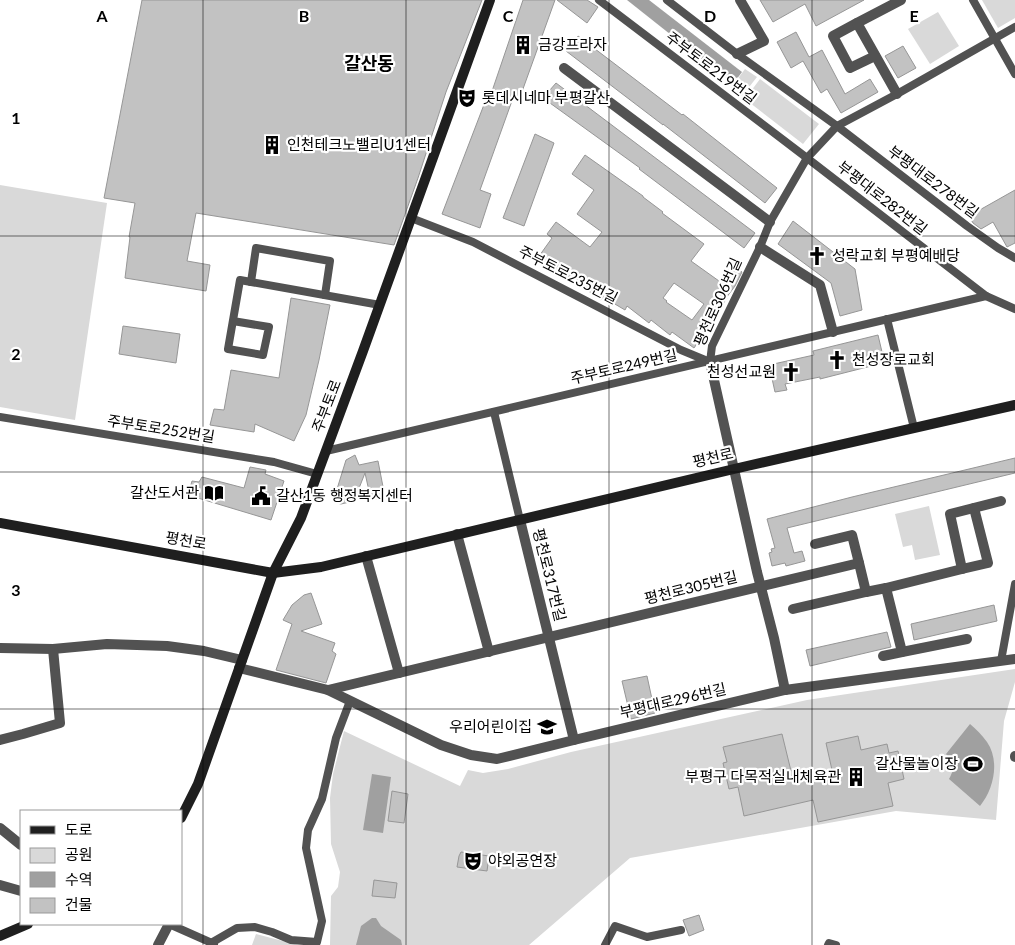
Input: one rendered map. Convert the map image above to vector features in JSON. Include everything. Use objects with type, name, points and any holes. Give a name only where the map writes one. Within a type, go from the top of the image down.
[{"type":"main road","name":"주부토로","points":[[182,816],[198,784],[273,573],[301,518],[490,0]]},
{"type":"main road","name":"평천로","points":[[0,523],[273,573],[321,566],[366,556],[1015,405]]},
{"type":"main road","points":[[0,936],[26,925]]},
{"type":"street","points":[[738,54],[764,41],[740,0]]},
{"type":"street","points":[[875,56],[850,68],[833,36],[901,0]]},
{"type":"street","points":[[857,23],[897,94]]},
{"type":"street","points":[[564,68],[770,222]]},
{"type":"street","points":[[760,247],[820,285],[833,332]]},
{"type":"street","name":"평천로306번길","points":[[710,362],[734,469]]},
{"type":"street","name":"평천로305번길","points":[[734,469],[785,690]]},
{"type":"street","points":[[962,569],[950,514],[1001,502]]},
{"type":"street","points":[[793,609],[988,563],[974,508]]},
{"type":"street","name":"평천로317번길","points":[[520,520],[574,740]]},
{"type":"street","points":[[457,534],[489,652]]},
{"type":"street","points":[[815,544],[852,535],[866,592]]},
{"type":"street","points":[[366,556],[399,673]]},
{"type":"street","points":[[760,586],[859,563]]},
{"type":"street","name":"평천로305번길","points":[[628,619],[760,586]]},
{"type":"street","points":[[886,588],[902,652]]},
{"type":"street","name":"평천로317번길","points":[[441,663],[628,619]]},
{"type":"street","points":[[883,656],[967,639]]},
{"type":"street","name":"부평대로296번길","points":[[0,648],[53,649],[108,644],[167,646],[204,651],[328,690],[441,745],[471,755],[497,759],[785,690],[1015,659]]},
{"type":"street","points":[[0,740],[60,723],[53,649]]},
{"type":"street","name":"부평대로296번길","points":[[328,690],[441,663]]},
{"type":"street","points":[[0,828],[20,844]]},
{"type":"street","points":[[0,885],[20,891]]},
{"type":"street","points":[[158,945],[168,925]]},
{"type":"lane","name":"주부토로219번길","points":[[599,0],[807,158]]},
{"type":"lane","name":"부평대로278번길","points":[[667,0],[837,126],[967,226],[1015,258]]},
{"type":"lane","points":[[973,0],[1015,74]]},
{"type":"lane","points":[[837,126],[1015,27]]},
{"type":"lane","name":"평천로306번길","points":[[710,362],[712,346],[760,247],[770,222],[807,158],[837,126]]},
{"type":"lane","name":"부평대로282번길","points":[[807,158],[986,296],[1015,309]]},
{"type":"lane","name":"주부토로235번길","points":[[411,218],[473,242],[681,350],[710,362]]},
{"type":"lane","points":[[251,282],[256,248],[302,256],[330,261],[325,295]]},
{"type":"lane","points":[[233,321],[269,327],[264,355],[228,349],[240,280],[380,305]]},
{"type":"lane","name":"주부토로249번길","points":[[326,451],[986,296]]},
{"type":"lane","points":[[888,319],[914,428]]},
{"type":"lane","points":[[494,412],[520,520]]},
{"type":"lane","name":"주부토로252번길","points":[[0,417],[274,462],[317,474]]},
{"type":"lane","points":[[1001,661],[1015,584]]},
{"type":"lane","points":[[171,925],[213,944],[237,928],[255,927],[291,940],[317,942],[322,921],[306,848],[308,830],[322,799],[336,738],[350,701]]},
{"type":"lane","points":[[605,945],[615,926],[647,937],[681,930]]},
{"type":"lane","points":[[828,945],[829,942],[836,945]]},
{"type":"green space","points":[[982,0],[1015,0],[1015,18],[998,28]]},
{"type":"green space","points":[[938,12],[959,46],[930,64],[908,29]]},
{"type":"green space","points":[[745,69],[757,77],[742,96],[731,88]]},
{"type":"green space","points":[[760,79],[819,124],[803,144],[745,99]]},
{"type":"green space","points":[[0,185],[107,203],[75,420],[0,407]]},
{"type":"green space","points":[[929,506],[940,555],[915,560],[912,545],[903,547],[895,514]]},
{"type":"green space","points":[[1015,669],[1015,682],[1004,721],[996,820],[896,811],[630,858],[529,945],[330,945],[331,896],[338,887],[340,872],[331,844],[330,798],[333,774],[344,731],[460,786],[468,770],[483,773],[508,769],[571,752],[807,700]]},
{"type":"green space","points":[[256,934],[298,945],[252,945]]},
{"type":"water","points":[[627,0],[649,0],[742,72],[733,84]]},
{"type":"water","name":"갈산물놀이장","points":[[970,724],[987,742],[991,750],[994,766],[994,775],[989,792],[980,806],[949,779],[952,766],[946,754]]},
{"type":"water","points":[[372,774],[391,777],[383,833],[363,830]]},
{"type":"water","points":[[372,918],[376,918],[381,926],[401,940],[402,945],[356,945],[361,926]]},
{"type":"building","name":"인천테크노밸리U1센터","points":[[142,0],[482,0],[446,92],[394,245],[196,213],[187,261],[210,265],[206,291],[125,278],[135,203],[104,198]]},
{"type":"building","points":[[523,0],[555,0],[519,100],[513,98],[480,190],[491,194],[480,228],[442,214],[485,102],[488,103]]},
{"type":"building","points":[[557,0],[587,0],[598,7],[587,23]]},
{"type":"building","points":[[760,0],[864,0],[816,26],[805,4],[773,22]]},
{"type":"building","points":[[796,32],[809,57],[822,50],[845,94],[870,79],[878,92],[841,113],[827,89],[821,93],[803,61],[791,68],[777,42]]},
{"type":"building","points":[[578,36],[683,114],[777,188],[765,203],[566,51]]},
{"type":"building","points":[[903,46],[916,68],[898,78],[885,56]]},
{"type":"building","points":[[556,83],[755,233],[744,248],[640,168],[543,98]]},
{"type":"building","points":[[535,134],[554,143],[524,226],[503,218]]},
{"type":"building","points":[[585,155],[643,196],[662,213],[704,244],[691,261],[719,281],[731,264],[742,272],[735,286],[694,348],[672,332],[670,335],[651,320],[649,323],[627,306],[625,310],[603,297],[601,300],[558,269],[556,272],[537,259],[552,238],[547,234],[556,222],[590,247],[602,232],[577,214],[594,190],[572,174]],"holes":[[[674,283],[704,304],[692,320],[663,298]]]},
{"type":"building","points":[[1015,190],[1015,243],[1007,247],[993,222],[981,229],[973,223],[969,216]]},
{"type":"building","name":"성락교회 부평예배당","points":[[793,221],[855,269],[862,310],[840,316],[831,283],[778,244]]},
{"type":"building","points":[[291,298],[330,305],[306,415],[294,441],[255,424],[254,432],[210,425],[214,409],[224,410],[231,370],[279,378]]},
{"type":"building","points":[[123,326],[180,334],[176,363],[119,354]]},
{"type":"building","points":[[878,335],[882,352],[884,352],[887,362],[820,379],[820,377],[785,384],[787,390],[775,392],[769,365],[814,355],[813,351]]},
{"type":"building","points":[[355,455],[359,465],[378,461],[385,497],[371,500],[365,473],[354,501],[341,504],[333,502],[346,460]]},
{"type":"building","points":[[1015,458],[1015,473],[787,528],[794,553],[802,551],[805,561],[786,566],[785,563],[772,566],[769,553],[772,552],[771,549],[775,548],[767,519]]},
{"type":"building","points":[[250,467],[266,470],[265,474],[284,481],[271,520],[188,495],[192,481],[199,482],[202,477],[244,488]]},
{"type":"building","points":[[311,593],[322,624],[301,631],[335,643],[332,651],[336,654],[326,683],[276,670],[292,624],[283,620],[292,605],[304,595]]},
{"type":"building","points":[[994,605],[997,621],[914,640],[911,624]]},
{"type":"building","points":[[887,632],[891,647],[810,666],[806,650]]},
{"type":"building","points":[[647,676],[655,713],[631,719],[622,681]]},
{"type":"building","points":[[782,734],[791,771],[793,770],[795,778],[832,770],[826,743],[858,736],[861,750],[887,744],[889,753],[898,751],[904,779],[888,783],[893,806],[818,822],[813,800],[744,816],[738,787],[729,789],[723,763],[727,762],[723,747]]},
{"type":"building","points":[[392,791],[408,794],[404,823],[388,821]]},
{"type":"building","name":"야외공연장","points":[[461,852],[489,856],[487,871],[457,867]]},
{"type":"building","points":[[374,880],[397,883],[395,898],[372,896]]},
{"type":"building","points":[[699,915],[704,930],[689,936],[683,920]]},
{"type":"place","name":"금강프라자","points":[[523,45]]},
{"type":"place","name":"롯데시네마 부평갈산","points":[[467,98]]},
{"type":"place","name":"인천테크노밸리U1센터","points":[[272,145]]},
{"type":"place","name":"성락교회 부평예배당","points":[[817,256]]},
{"type":"place","name":"천성장로교회","points":[[837,360]]},
{"type":"place","name":"천성선교원","points":[[791,372]]},
{"type":"place","name":"갈산도서관","points":[[214,493]]},
{"type":"place","name":"갈산1동 행정복지센터","points":[[261,496]]},
{"type":"place","name":"우리어린이집","points":[[547,727]]},
{"type":"place","name":"갈산물놀이장","points":[[973,764]]},
{"type":"place","name":"부평구 다목적실내체육관","points":[[856,777]]},
{"type":"place","name":"야외공연장","points":[[473,861]]},
{"type":"district","name":"갈산동","points":[[369,64]]}]
